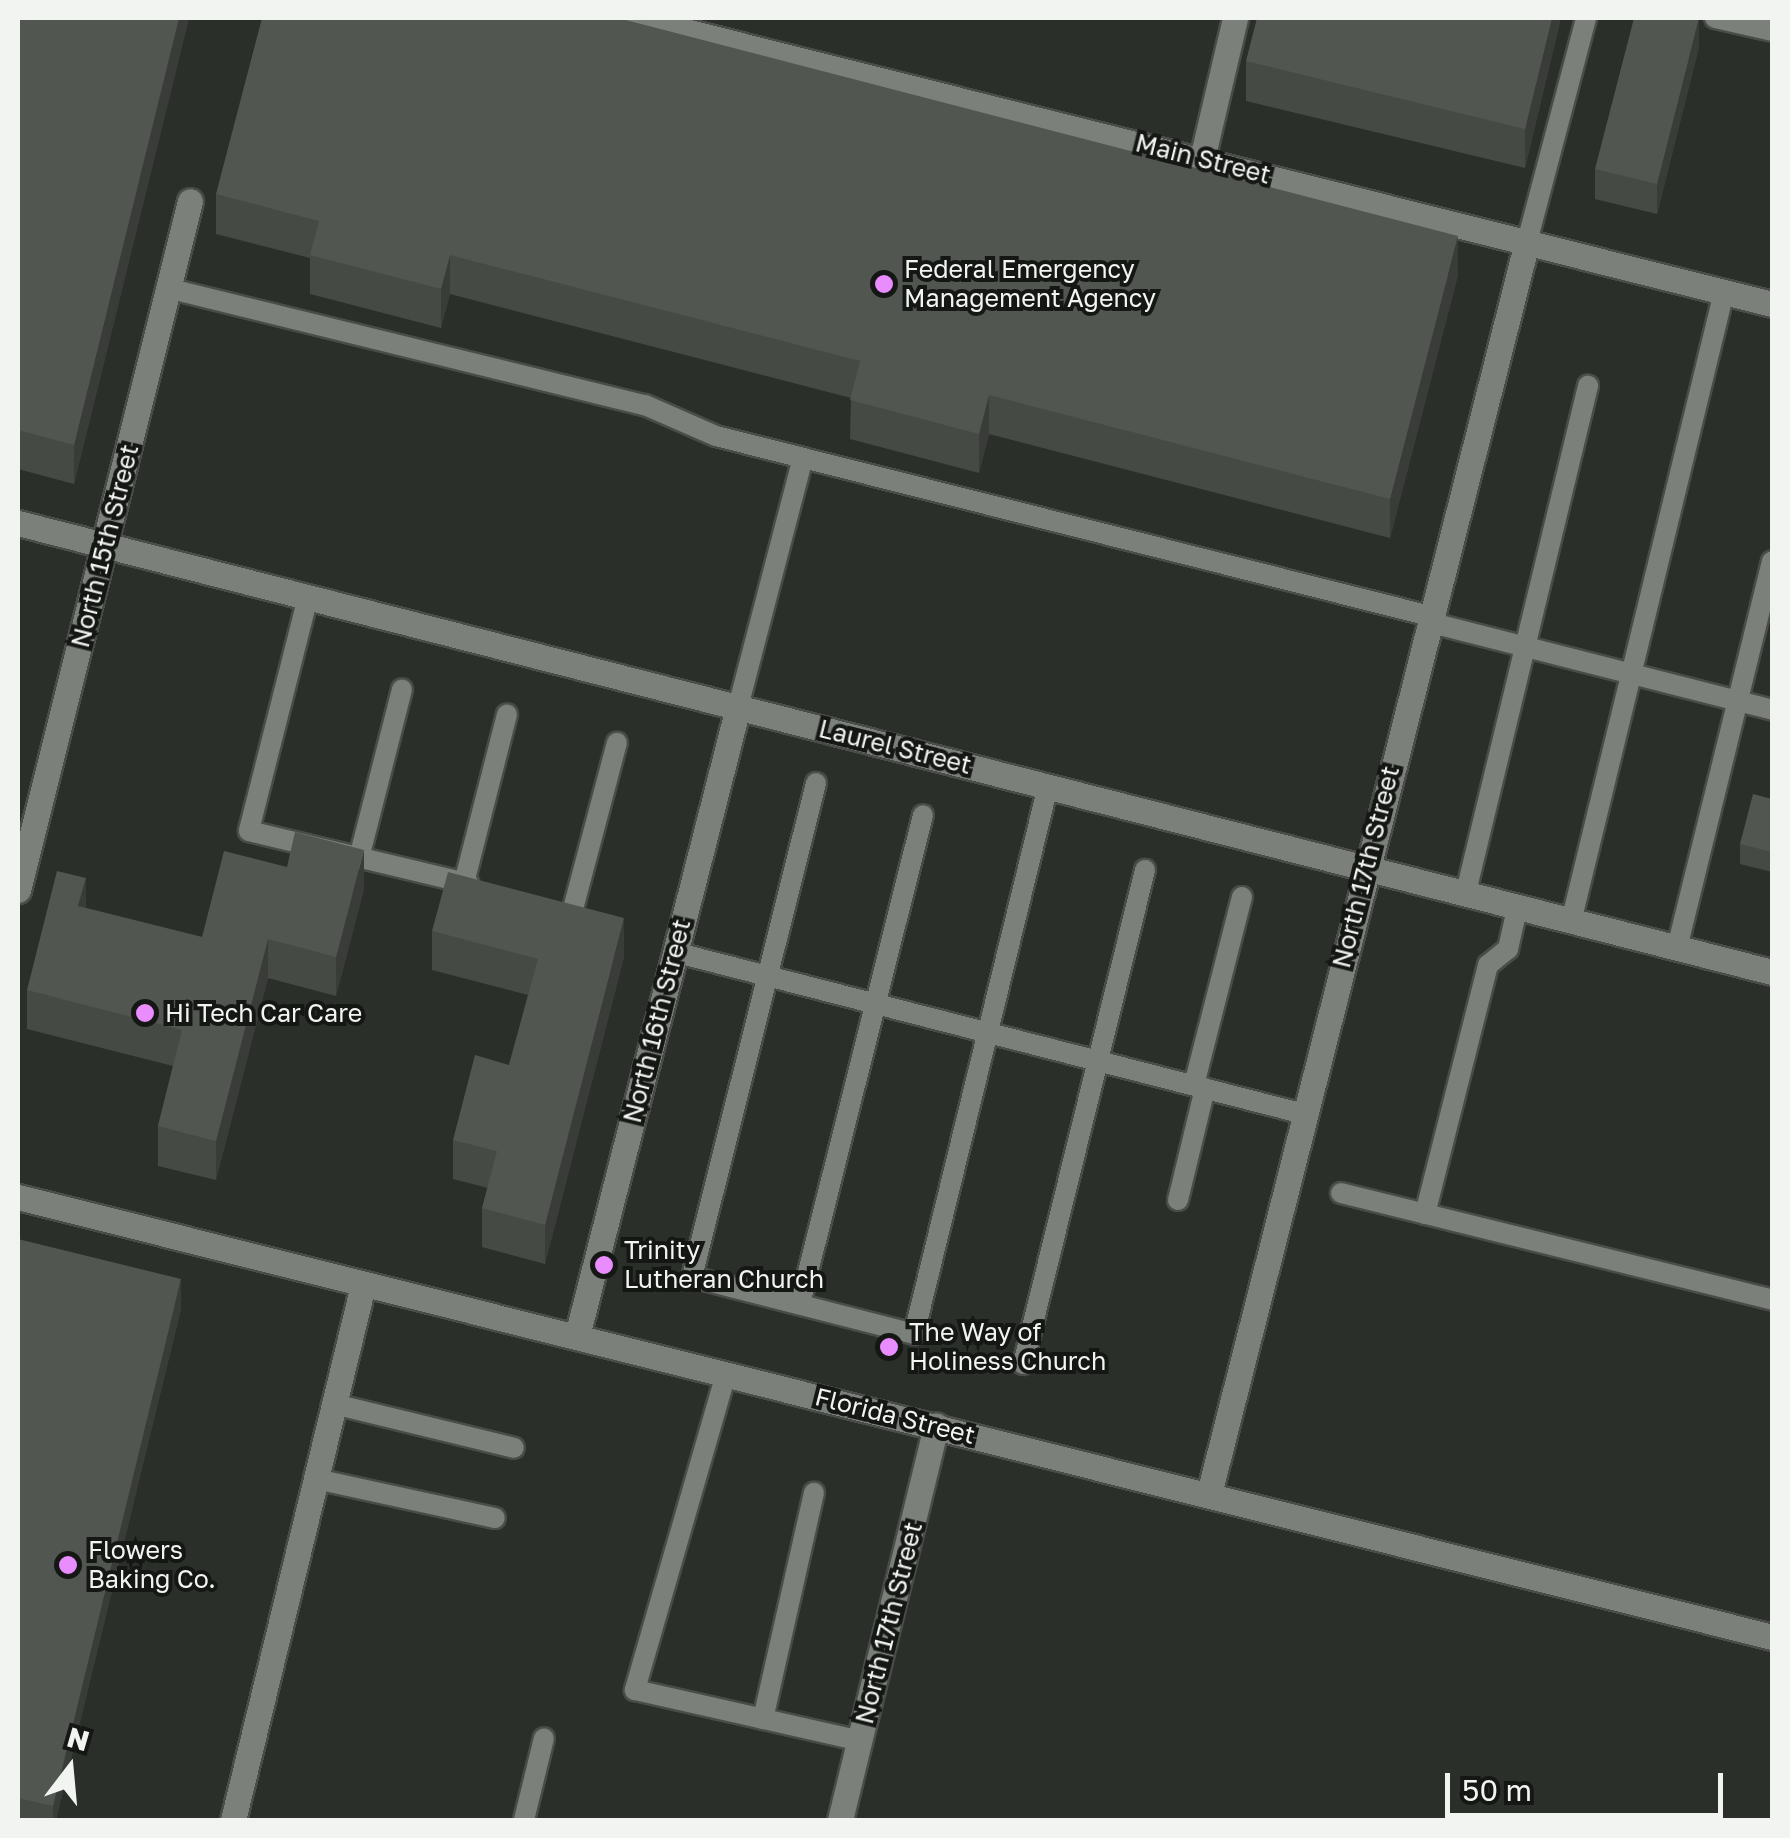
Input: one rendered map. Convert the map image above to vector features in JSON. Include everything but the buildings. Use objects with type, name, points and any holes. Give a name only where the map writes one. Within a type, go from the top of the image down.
[{"type":"street","name":"Main Street","points":[[632,18],[1772,304]]},
{"type":"street","points":[[1202,159],[1234,18]]},
{"type":"street","name":"North 15th Street","points":[[18,890],[190,201]]},
{"type":"street","name":"North 17th Street","points":[[1210,1494],[1366,864],[1527,242]]},
{"type":"street","name":"Laurel Street","points":[[18,523],[1366,864],[1465,896],[1772,972]]},
{"type":"street","name":"North 16th Street","points":[[576,1336],[738,707]]},
{"type":"street","name":"Florida Street","points":[[18,1197],[1772,1636]]},
{"type":"street","points":[[233,1820],[362,1285]]},
{"type":"street","name":"North 17th Street","points":[[840,1820],[936,1426]]},
{"type":"lane","points":[[1527,242],[1586,18]]},
{"type":"lane","points":[[1715,18],[1772,31]]},
{"type":"lane","points":[[171,289],[645,405],[716,436],[1772,710]]},
{"type":"lane","points":[[1571,922],[1724,292]]},
{"type":"lane","points":[[1465,896],[1588,386]]},
{"type":"lane","points":[[738,707],[803,458]]},
{"type":"lane","points":[[1677,948],[1772,561]]},
{"type":"lane","points":[[308,597],[249,831],[501,892]]},
{"type":"lane","points":[[359,858],[402,689]]},
{"type":"lane","points":[[464,883],[508,714]]},
{"type":"lane","points":[[602,916],[564,907],[617,742]]},
{"type":"lane","points":[[816,783],[692,1277],[914,1334],[1048,786]]},
{"type":"lane","points":[[800,1304],[923,815]]},
{"type":"lane","points":[[1023,1364],[1145,870]]},
{"type":"lane","points":[[1178,1200],[1242,897]]},
{"type":"lane","points":[[1425,1214],[1488,965],[1508,949],[1517,909]]},
{"type":"lane","points":[[674,952],[1304,1114]]},
{"type":"lane","points":[[1341,1193],[1772,1300]]},
{"type":"lane","points":[[726,1374],[636,1690],[861,1741]]},
{"type":"lane","points":[[334,1404],[514,1448]]},
{"type":"lane","points":[[316,1479],[495,1518]]},
{"type":"lane","points":[[763,1719],[814,1492]]},
{"type":"lane","points":[[524,1820],[544,1738]]},
{"type":"place","name":"Federal Emergency Management Agency","points":[[884,284]]},
{"type":"place","name":"Hi Tech Car Care","points":[[145,1013]]},
{"type":"place","name":"Trinity Lutheran Church","points":[[604,1265]]},
{"type":"place","name":"The Way of Holiness Church","points":[[889,1347]]},
{"type":"place","name":"Flowers Baking Co.","points":[[68,1565]]}]
